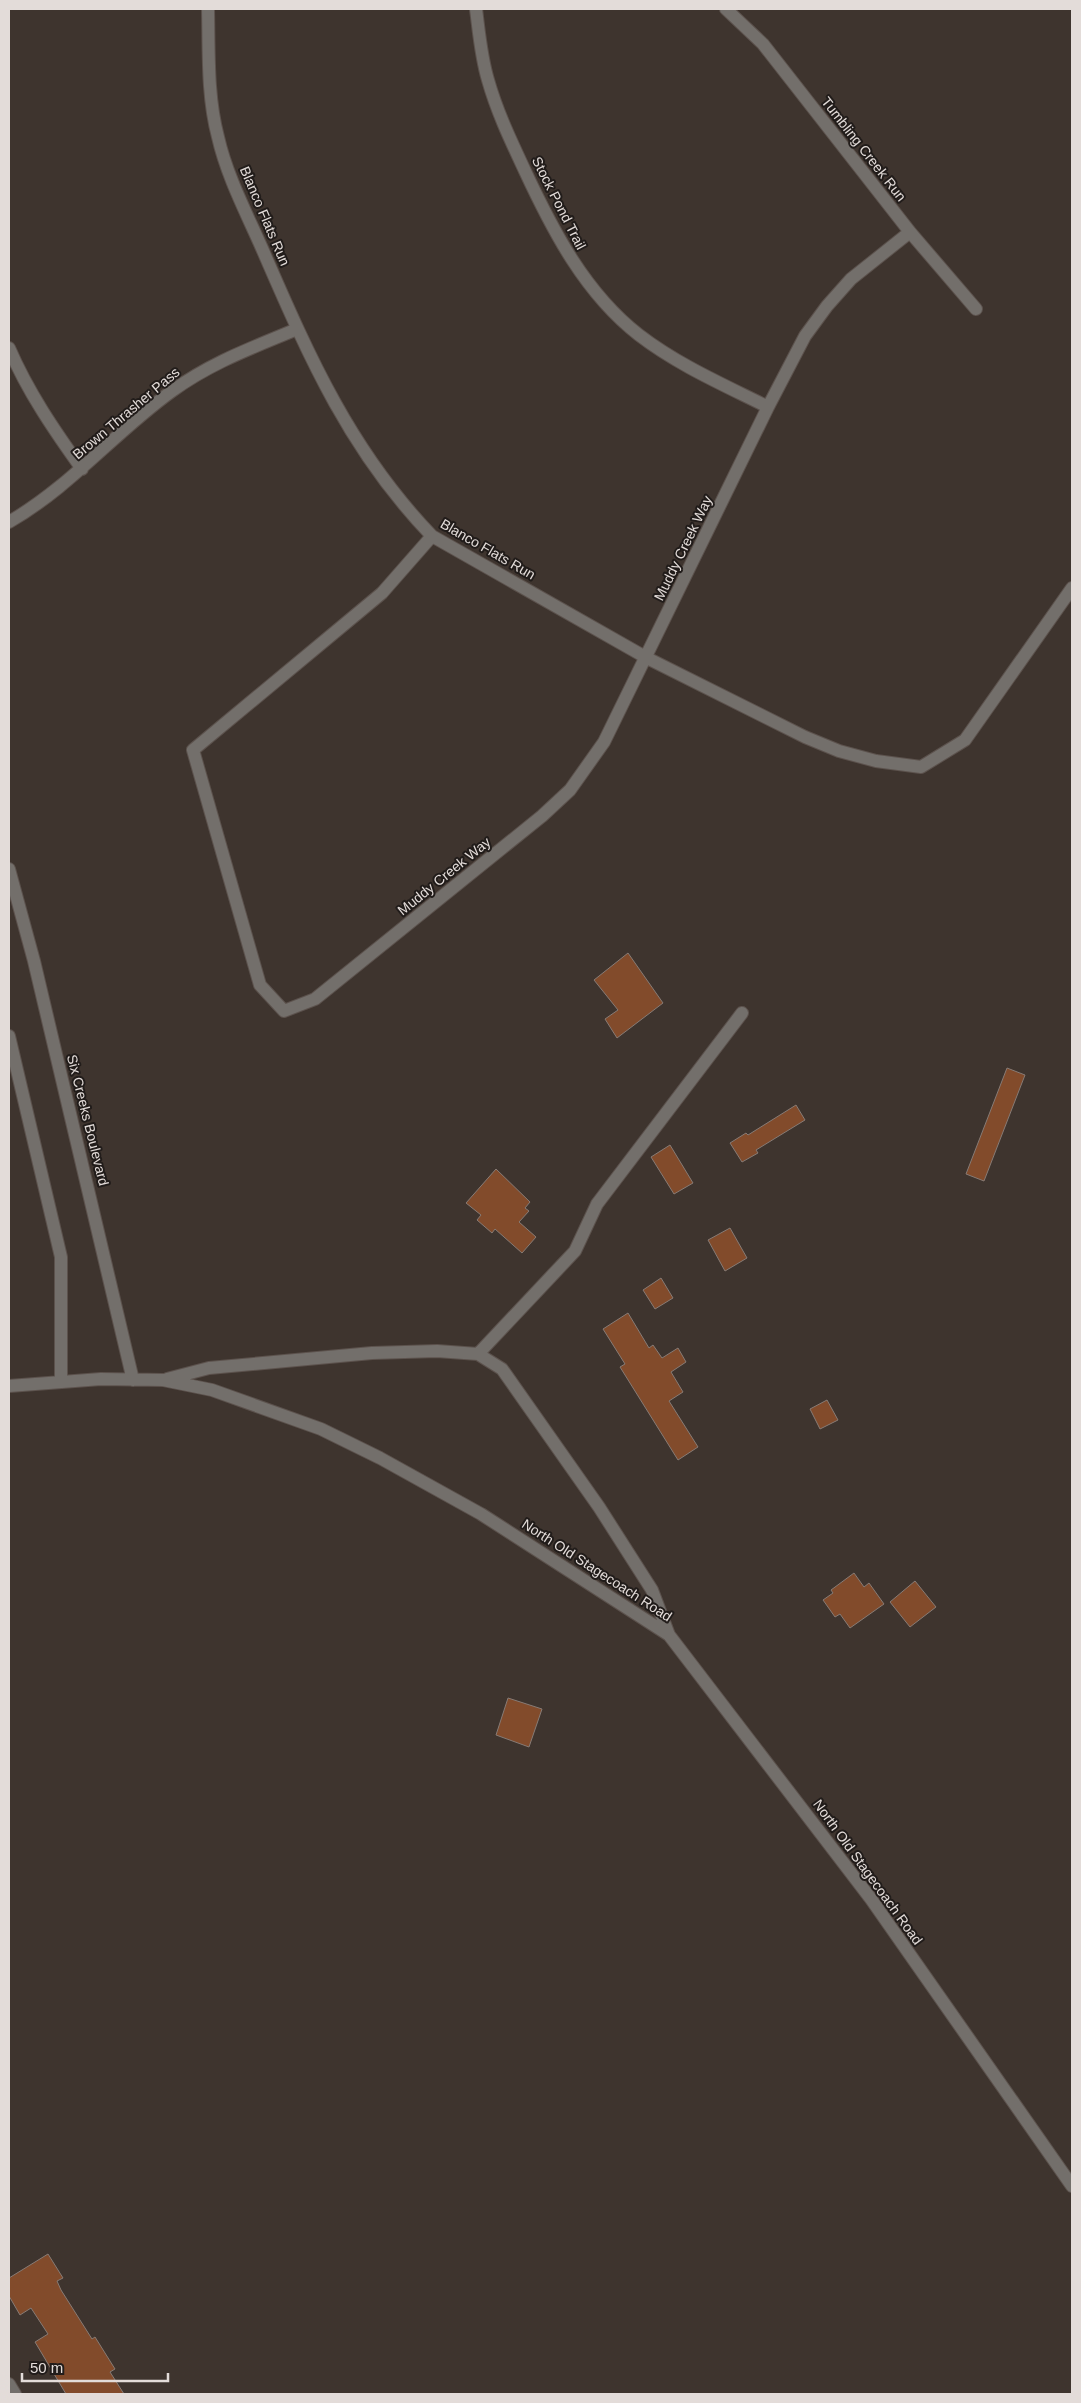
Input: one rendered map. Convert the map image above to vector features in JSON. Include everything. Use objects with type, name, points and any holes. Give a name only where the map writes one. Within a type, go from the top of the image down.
[{"type":"street","name":"Blanco Flats Run","points":[[208,9],[212,101],[218,138],[233,183],[297,329],[355,440],[406,508],[432,536],[647,658],[839,752],[876,761],[921,767],[965,740],[1072,588]]},
{"type":"street","name":"Stock Pond Trail","points":[[476,9],[487,78],[500,117],[548,221],[573,262],[602,300],[658,350],[768,407]]},
{"type":"street","name":"Tumbling Creek Run","points":[[726,9],[763,44],[910,232],[976,309]]},
{"type":"street","name":"Muddy Creek Way","points":[[432,536],[382,593],[193,750],[260,985],[284,1011],[315,999],[542,816],[570,790],[604,742],[647,658],[768,407],[805,336],[827,306],[852,279],[910,232]]},
{"type":"street","name":"Brown Thrasher Pass","points":[[9,522],[39,503],[82,469],[170,392],[211,364],[297,329]]},
{"type":"street","points":[[9,348],[21,376],[40,409],[82,469]]},
{"type":"street","name":"Six Creeks Boulevard","points":[[9,869],[34,961],[133,1380]]},
{"type":"street","points":[[478,1354],[575,1251],[597,1204],[742,1013]]},
{"type":"street","points":[[9,1036],[61,1257],[61,1382]]},
{"type":"street","points":[[163,1380],[209,1368],[372,1353],[437,1351],[478,1354],[502,1368],[599,1507],[652,1590],[669,1635]]},
{"type":"street","name":"North Old Stagecoach Road","points":[[9,1386],[100,1379],[163,1380],[212,1390],[321,1429],[380,1458],[481,1514],[669,1635],[871,1899],[1072,2186]]},
{"type":"street","points":[[9,2384],[15,2394]]},
{"type":"building","points":[[628,953],[663,1003],[617,1038],[605,1019],[618,1010],[594,980]]},
{"type":"building","points":[[1007,1068],[1025,1075],[984,1181],[966,1174]]},
{"type":"building","points":[[796,1105],[805,1120],[756,1150],[758,1153],[742,1162],[730,1143],[746,1133],[748,1135]]},
{"type":"building","points":[[670,1145],[693,1183],[674,1194],[651,1157]]},
{"type":"building","points":[[496,1169],[530,1202],[525,1208],[529,1211],[519,1222],[536,1237],[522,1253],[495,1229],[492,1233],[477,1220],[481,1215],[466,1203]]},
{"type":"building","points":[[730,1228],[747,1258],[725,1271],[708,1240]]},
{"type":"building","points":[[661,1278],[673,1298],[655,1309],[643,1290]]},
{"type":"building","points":[[628,1313],[649,1348],[653,1345],[662,1358],[678,1348],[686,1362],[671,1372],[683,1392],[669,1401],[698,1447],[678,1460],[620,1367],[625,1364],[603,1329]]},
{"type":"building","points":[[827,1400],[838,1420],[820,1429],[810,1409]]},
{"type":"building","points":[[854,1573],[864,1587],[869,1583],[884,1604],[850,1628],[840,1614],[835,1617],[823,1600],[833,1593],[831,1590]]},
{"type":"building","points":[[915,1581],[936,1607],[910,1627],[890,1602]]},
{"type":"building","points":[[508,1698],[542,1709],[529,1747],[496,1735]]},
{"type":"building","points":[[48,2254],[63,2278],[57,2281],[61,2290],[92,2339],[95,2337],[115,2369],[110,2372],[124,2394],[66,2394],[35,2342],[48,2334],[31,2308],[20,2315],[9,2296],[9,2278]]}]
